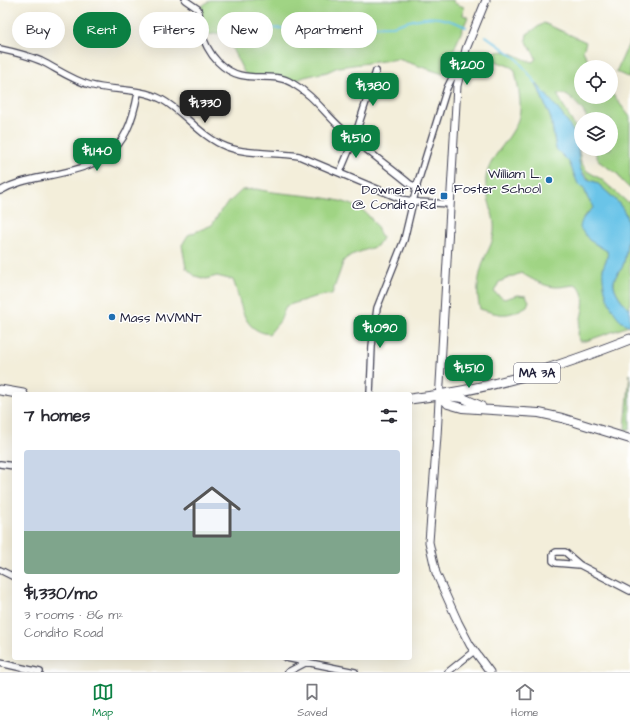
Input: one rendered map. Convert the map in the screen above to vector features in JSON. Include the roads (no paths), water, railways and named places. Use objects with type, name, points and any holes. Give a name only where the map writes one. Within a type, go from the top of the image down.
[{"type":"main road","name":"MA 3A","points":[[412,399],[440,395],[516,379],[578,359],[630,338]]},
{"type":"main road","points":[[0,390],[12,392]]},
{"type":"main road","points":[[440,395],[448,404],[462,408],[539,413],[562,418],[630,439]]},
{"type":"street","points":[[185,0],[198,9],[204,39],[211,54],[220,64],[238,75],[281,79],[292,83],[316,101],[338,126],[410,184],[417,187]]},
{"type":"street","points":[[486,0],[469,40],[459,74],[456,103],[440,395],[430,513],[430,552],[445,594],[458,622],[474,651],[490,672]]},
{"type":"street","points":[[0,49],[25,55],[91,85],[159,98],[169,104],[210,139],[226,147],[241,151],[284,153],[298,156],[340,172],[391,195],[414,202],[450,204]]},
{"type":"street","points":[[340,172],[354,139],[376,71]]},
{"type":"street","points":[[370,392],[375,316],[380,298],[400,253],[417,187],[447,88],[452,78],[459,74]]},
{"type":"street","points":[[0,191],[24,180],[74,170],[101,160],[112,152],[128,130],[135,110],[138,93]]},
{"type":"street","points":[[0,464],[12,466]]},
{"type":"street","points":[[580,565],[630,591]]},
{"type":"street","points":[[0,570],[12,576]]},
{"type":"street","points":[[448,672],[456,669],[474,651]]},
{"type":"street","points":[[296,660],[355,672]]},
{"type":"street","points":[[288,672],[307,662]]},
{"type":"street","points":[[0,663],[40,672]]},
{"type":"water","points":[[536,83],[562,114],[574,133],[574,156],[578,156],[579,163],[584,175],[588,179],[596,182],[619,203],[627,219],[628,230],[624,263],[615,277],[614,284],[624,304],[630,309],[630,326],[618,317],[609,302],[606,293],[603,269],[607,258],[607,251],[589,240],[580,228],[583,219],[593,208],[593,205],[588,199],[584,188],[578,184],[569,162],[556,149],[551,119]]},
{"type":"waterway","points":[[273,28],[393,26],[421,18],[438,18],[466,27]]},
{"type":"waterway","points":[[486,36],[516,58],[536,83]]},
{"type":"place","name":"William L. Foster School","points":[[549,180]]},
{"type":"place","name":"Downer Ave @ Condito Rd","points":[[444,196]]},
{"type":"place","name":"Mass MVMNT","points":[[112,317]]}]
